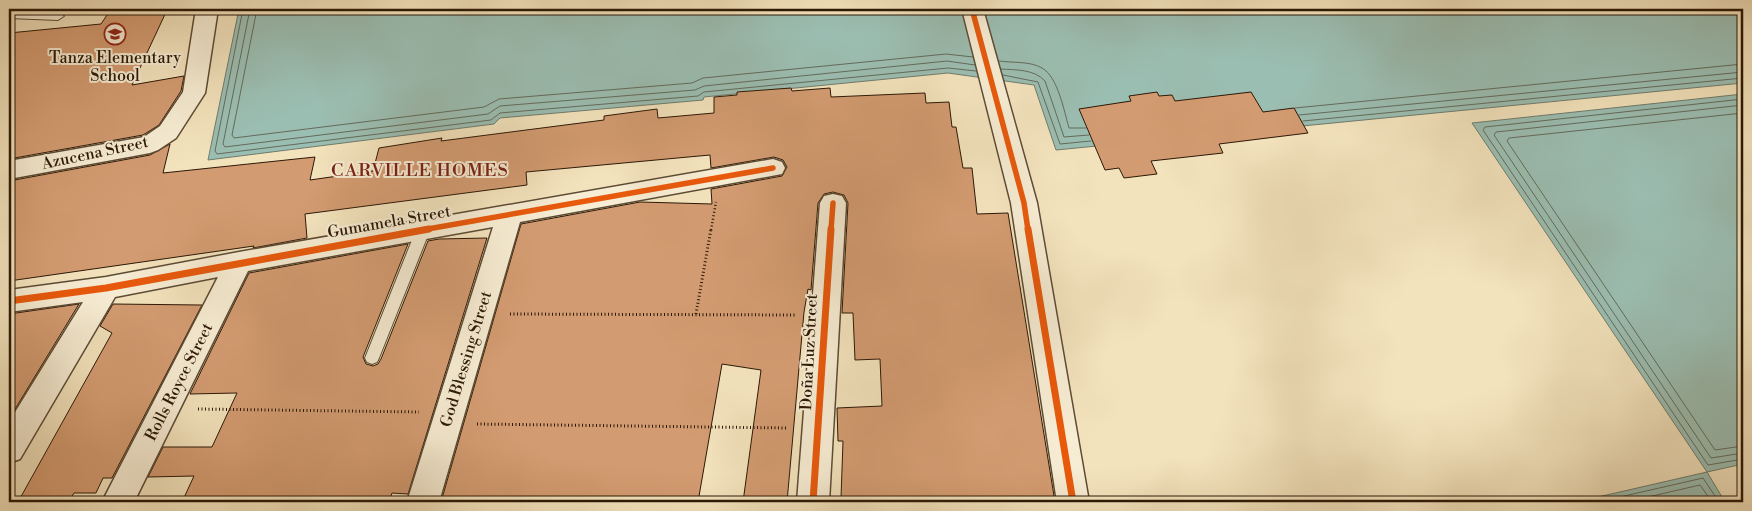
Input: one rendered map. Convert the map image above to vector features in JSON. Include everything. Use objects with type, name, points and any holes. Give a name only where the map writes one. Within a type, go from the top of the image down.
[{"type":"street","name":"Azucena Street","points":[[9,170],[150,144],[168,132],[194,93],[207,9]]},
{"type":"street","points":[[972,9],[1024,203],[1073,502]]},
{"type":"street","name":"Gumamela Street","points":[[9,301],[106,288],[240,262],[773,168]]},
{"type":"street","name":"Doña Luz Street","points":[[812,502],[819,429],[833,203]]},
{"type":"street","name":"God Blessing Street","points":[[423,502],[509,216]]},
{"type":"street","name":"Rolls Royce Street","points":[[118,502],[240,262]]},
{"type":"street","points":[[9,449],[106,288]]},
{"type":"lane","points":[[9,14],[58,16]]},
{"type":"lane","points":[[372,358],[423,230]]},
{"type":"path","points":[[696,314],[720,177]]},
{"type":"path","points":[[480,314],[825,315]]},
{"type":"path","points":[[165,409],[819,429]]},
{"type":"water","points":[[239,9],[1743,9],[1743,83],[1056,150],[1034,85],[948,73],[704,97],[703,100],[500,118],[494,124],[208,160]]},
{"type":"water","points":[[1743,94],[1743,464],[1707,472],[1472,123]]},
{"type":"water","points":[[1707,472],[1725,502],[1576,502]]},
{"type":"building","points":[[111,9],[167,10],[132,85],[184,76],[181,91],[159,125],[143,135],[9,159],[9,33],[101,24]]},
{"type":"building","points":[[791,88],[792,91],[830,88],[831,97],[925,93],[926,103],[949,102],[952,127],[956,127],[963,168],[972,168],[977,214],[1008,213],[1055,502],[885,502],[885,498],[841,498],[843,441],[838,441],[837,408],[882,406],[880,359],[855,360],[853,313],[842,313],[848,203],[844,195],[833,192],[824,194],[818,203],[811,290],[808,289],[804,312],[787,502],[743,502],[761,370],[722,364],[698,502],[441,502],[521,224],[640,202],[712,204],[711,189],[782,176],[787,167],[783,160],[774,157],[711,168],[710,155],[526,172],[527,185],[305,214],[307,238],[253,248],[254,246],[9,281],[9,181],[150,155],[170,144],[163,173],[315,157],[310,180],[373,171],[379,148],[442,138],[441,141],[604,120],[604,116],[657,109],[658,118],[714,113],[714,97],[737,95],[737,92]]},
{"type":"building","points":[[1157,92],[1159,96],[1172,95],[1175,101],[1251,92],[1263,112],[1294,108],[1308,133],[1219,144],[1223,153],[1151,161],[1157,174],[1124,178],[1119,168],[1105,170],[1079,109],[1131,101],[1129,96]]},
{"type":"building","points":[[487,238],[408,494],[392,493],[389,502],[182,502],[194,476],[148,477],[163,447],[212,447],[237,393],[190,394],[249,273],[408,244],[363,357],[366,364],[373,366],[378,364],[381,359],[428,241]]},
{"type":"building","points":[[79,304],[9,419],[9,314]]},
{"type":"building","points":[[113,304],[202,305],[112,478],[103,478],[96,493],[74,493],[68,502],[18,502],[112,333],[100,326]]},
{"type":"cycle path","points":[[972,9],[1024,203],[1073,502]]},
{"type":"cycle path","points":[[9,301],[106,288],[239,262],[773,168]]},
{"type":"cycle path","points":[[813,502],[833,203]]},
{"type":"place","name":"Tanza Elementary School","points":[[115,34]]},
{"type":"district","name":"CARVILLE HOMES","points":[[420,170]]}]
